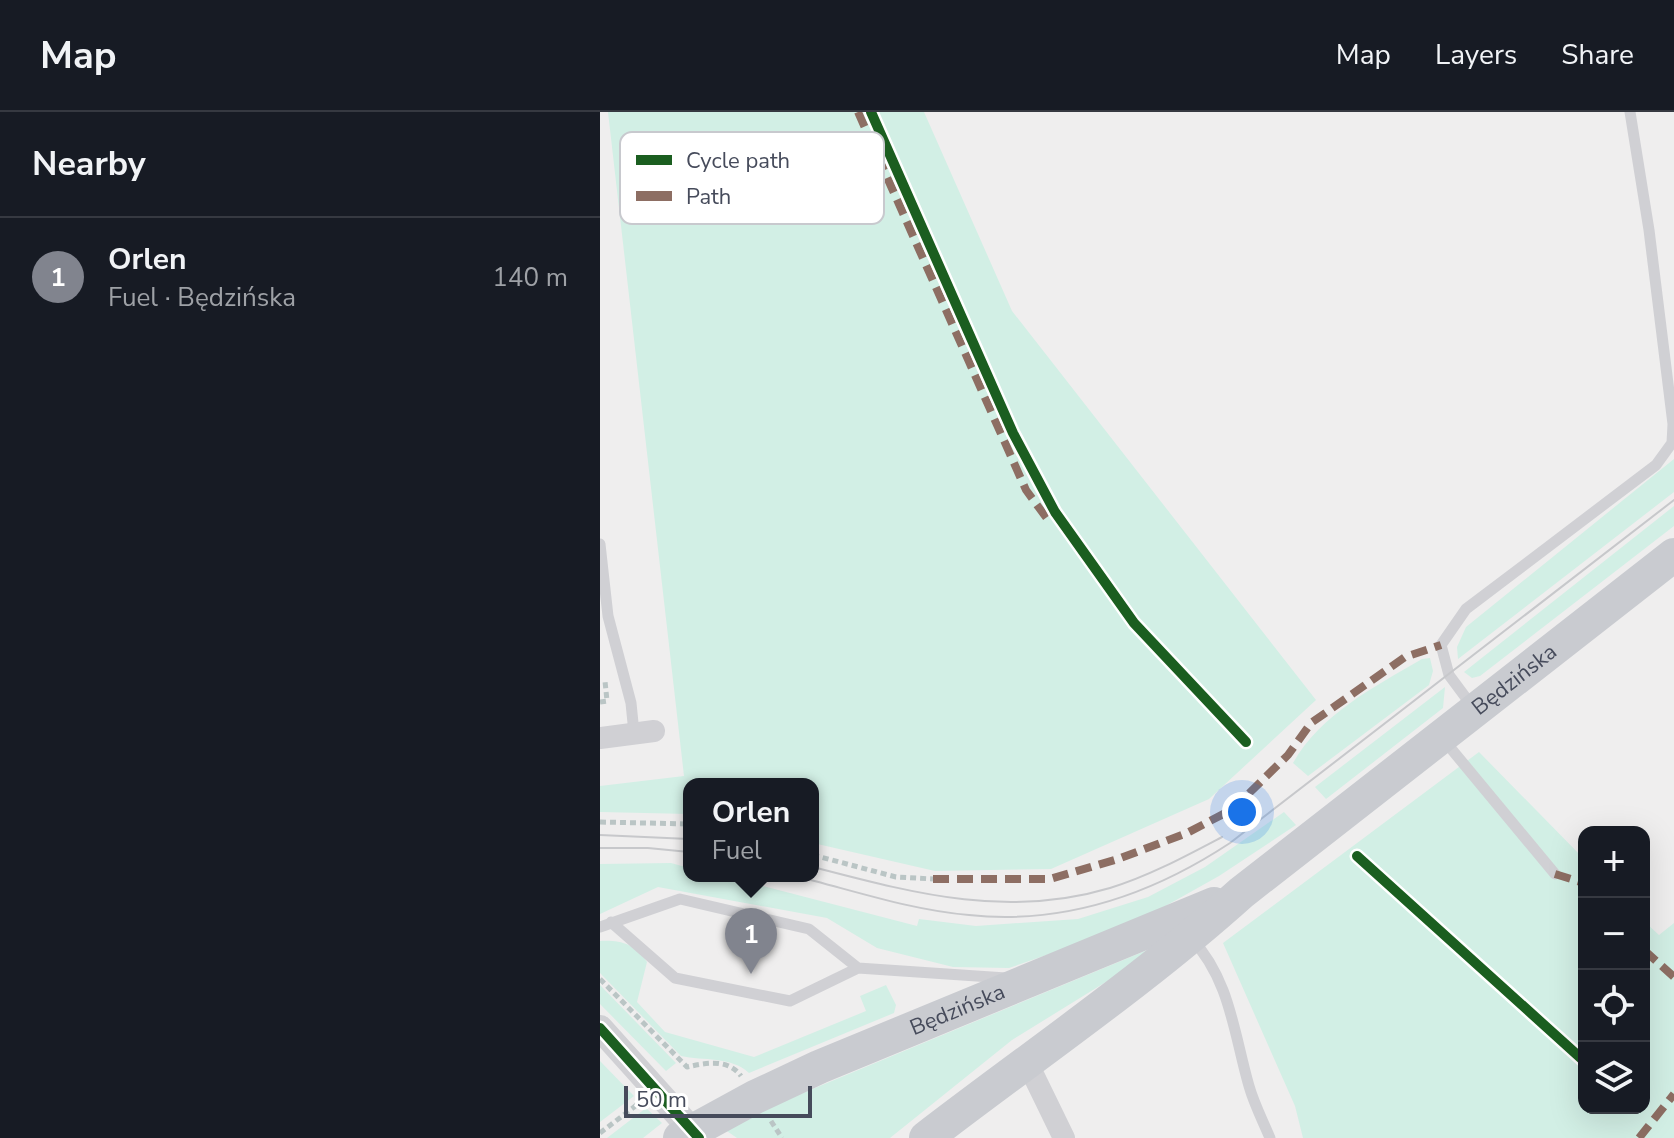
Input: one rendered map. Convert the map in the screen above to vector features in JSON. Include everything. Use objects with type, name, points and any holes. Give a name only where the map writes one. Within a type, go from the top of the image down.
[{"type":"main road","name":"Będzińska","points":[[926,1138],[1191,938],[1241,893],[1674,555]]},
{"type":"main road","name":"Będzińska","points":[[690,1135],[819,1067],[1241,893]]},
{"type":"street","points":[[600,738],[644,732]]},
{"type":"street","points":[[600,1028],[690,1135]]},
{"type":"street","points":[[1026,1060],[1064,1138]]},
{"type":"lane","points":[[1475,710],[1449,675],[1441,645],[1466,609],[1656,465],[1672,443],[1673,424],[1651,245],[1630,112]]},
{"type":"lane","points":[[600,544],[608,616],[631,703],[644,732]]},
{"type":"lane","points":[[1441,736],[1555,874]]},
{"type":"lane","points":[[606,924],[680,899],[809,929],[858,968]]},
{"type":"lane","points":[[606,924],[675,978],[790,1001],[858,968],[1028,980]]},
{"type":"lane","points":[[1191,938],[1206,954],[1223,985],[1250,1090],[1270,1138]]},
{"type":"path","points":[[600,822],[683,824]]},
{"type":"path","points":[[819,857],[896,877],[933,879]]},
{"type":"path","points":[[600,979],[687,1067],[713,1061],[736,1069]]},
{"type":"green space","points":[[608,112],[924,112],[1012,311],[1316,700],[1209,799],[1051,869],[935,871],[819,844],[819,778],[683,778],[683,814],[600,812],[600,786],[684,776],[621,224],[884,224],[884,132],[620,132],[620,217]]},
{"type":"green space","points":[[1674,459],[1674,492],[1458,659],[1457,647],[1466,627]]},
{"type":"green space","points":[[1674,506],[1674,526],[1480,676],[1472,678],[1464,672]]},
{"type":"green space","points":[[1430,658],[1433,671],[1429,685],[1308,776],[1293,763],[1333,716],[1386,680],[1422,659]]},
{"type":"green space","points":[[1445,687],[1443,708],[1326,799],[1315,787]]},
{"type":"green space","points":[[1479,752],[1578,853],[1578,1114],[1650,1114],[1650,927],[1659,935],[1674,923],[1674,1138],[1303,1138],[1295,1106],[1223,943]]},
{"type":"green space","points":[[1284,812],[1296,825],[1219,876],[1128,927],[1009,968],[953,967],[877,948],[827,918],[658,887],[600,914],[600,864],[671,863],[683,866],[683,882],[747,882],[917,926],[919,919],[976,926],[1078,919],[1148,897],[1205,867]]},
{"type":"green space","points":[[600,941],[627,944],[647,962],[637,1002],[665,1032],[754,1057],[866,1011],[860,996],[886,985],[896,1005],[894,1013],[749,1073],[725,1061],[681,1056],[600,973]]},
{"type":"green space","points":[[1157,946],[1143,959],[1012,1040],[890,1138],[737,1138],[721,1127]]},
{"type":"green space","points":[[600,985],[676,1063],[666,1071],[600,1004]]},
{"type":"green space","points":[[600,1061],[634,1096],[600,1122]]},
{"type":"green space","points":[[646,1108],[662,1123],[643,1138],[607,1138]]},
{"type":"tram line","points":[[817,882],[925,909],[1004,917],[1039,915],[1106,902],[1169,878],[1230,843],[1674,500]]},
{"type":"tram line","points":[[600,835],[683,839]]},
{"type":"tram line","points":[[819,869],[887,886],[960,899],[1034,901],[1072,897],[1125,883],[1222,837]]},
{"type":"tram line","points":[[600,848],[683,851]]},
{"type":"marked path","points":[[858,112],[867,132]]},
{"type":"marked path","points":[[884,170],[1026,490],[1051,524]]},
{"type":"marked path","points":[[933,879],[1050,879],[1118,859],[1187,833],[1233,809],[1288,755],[1311,723],[1405,657],[1441,645]]},
{"type":"marked path","points":[[1555,874],[1578,881]]},
{"type":"marked path","points":[[1650,955],[1674,977]]},
{"type":"marked path","points":[[1639,1138],[1674,1094]]},
{"type":"cycle path","points":[[871,112],[880,132]]},
{"type":"cycle path","points":[[884,141],[1013,433],[1055,512],[1134,623],[1246,742]]},
{"type":"cycle path","points":[[1357,856],[1578,1056]]},
{"type":"cycle path","points":[[600,1028],[699,1138]]},
{"type":"place","name":"Orlen","points":[[751,974]]}]
